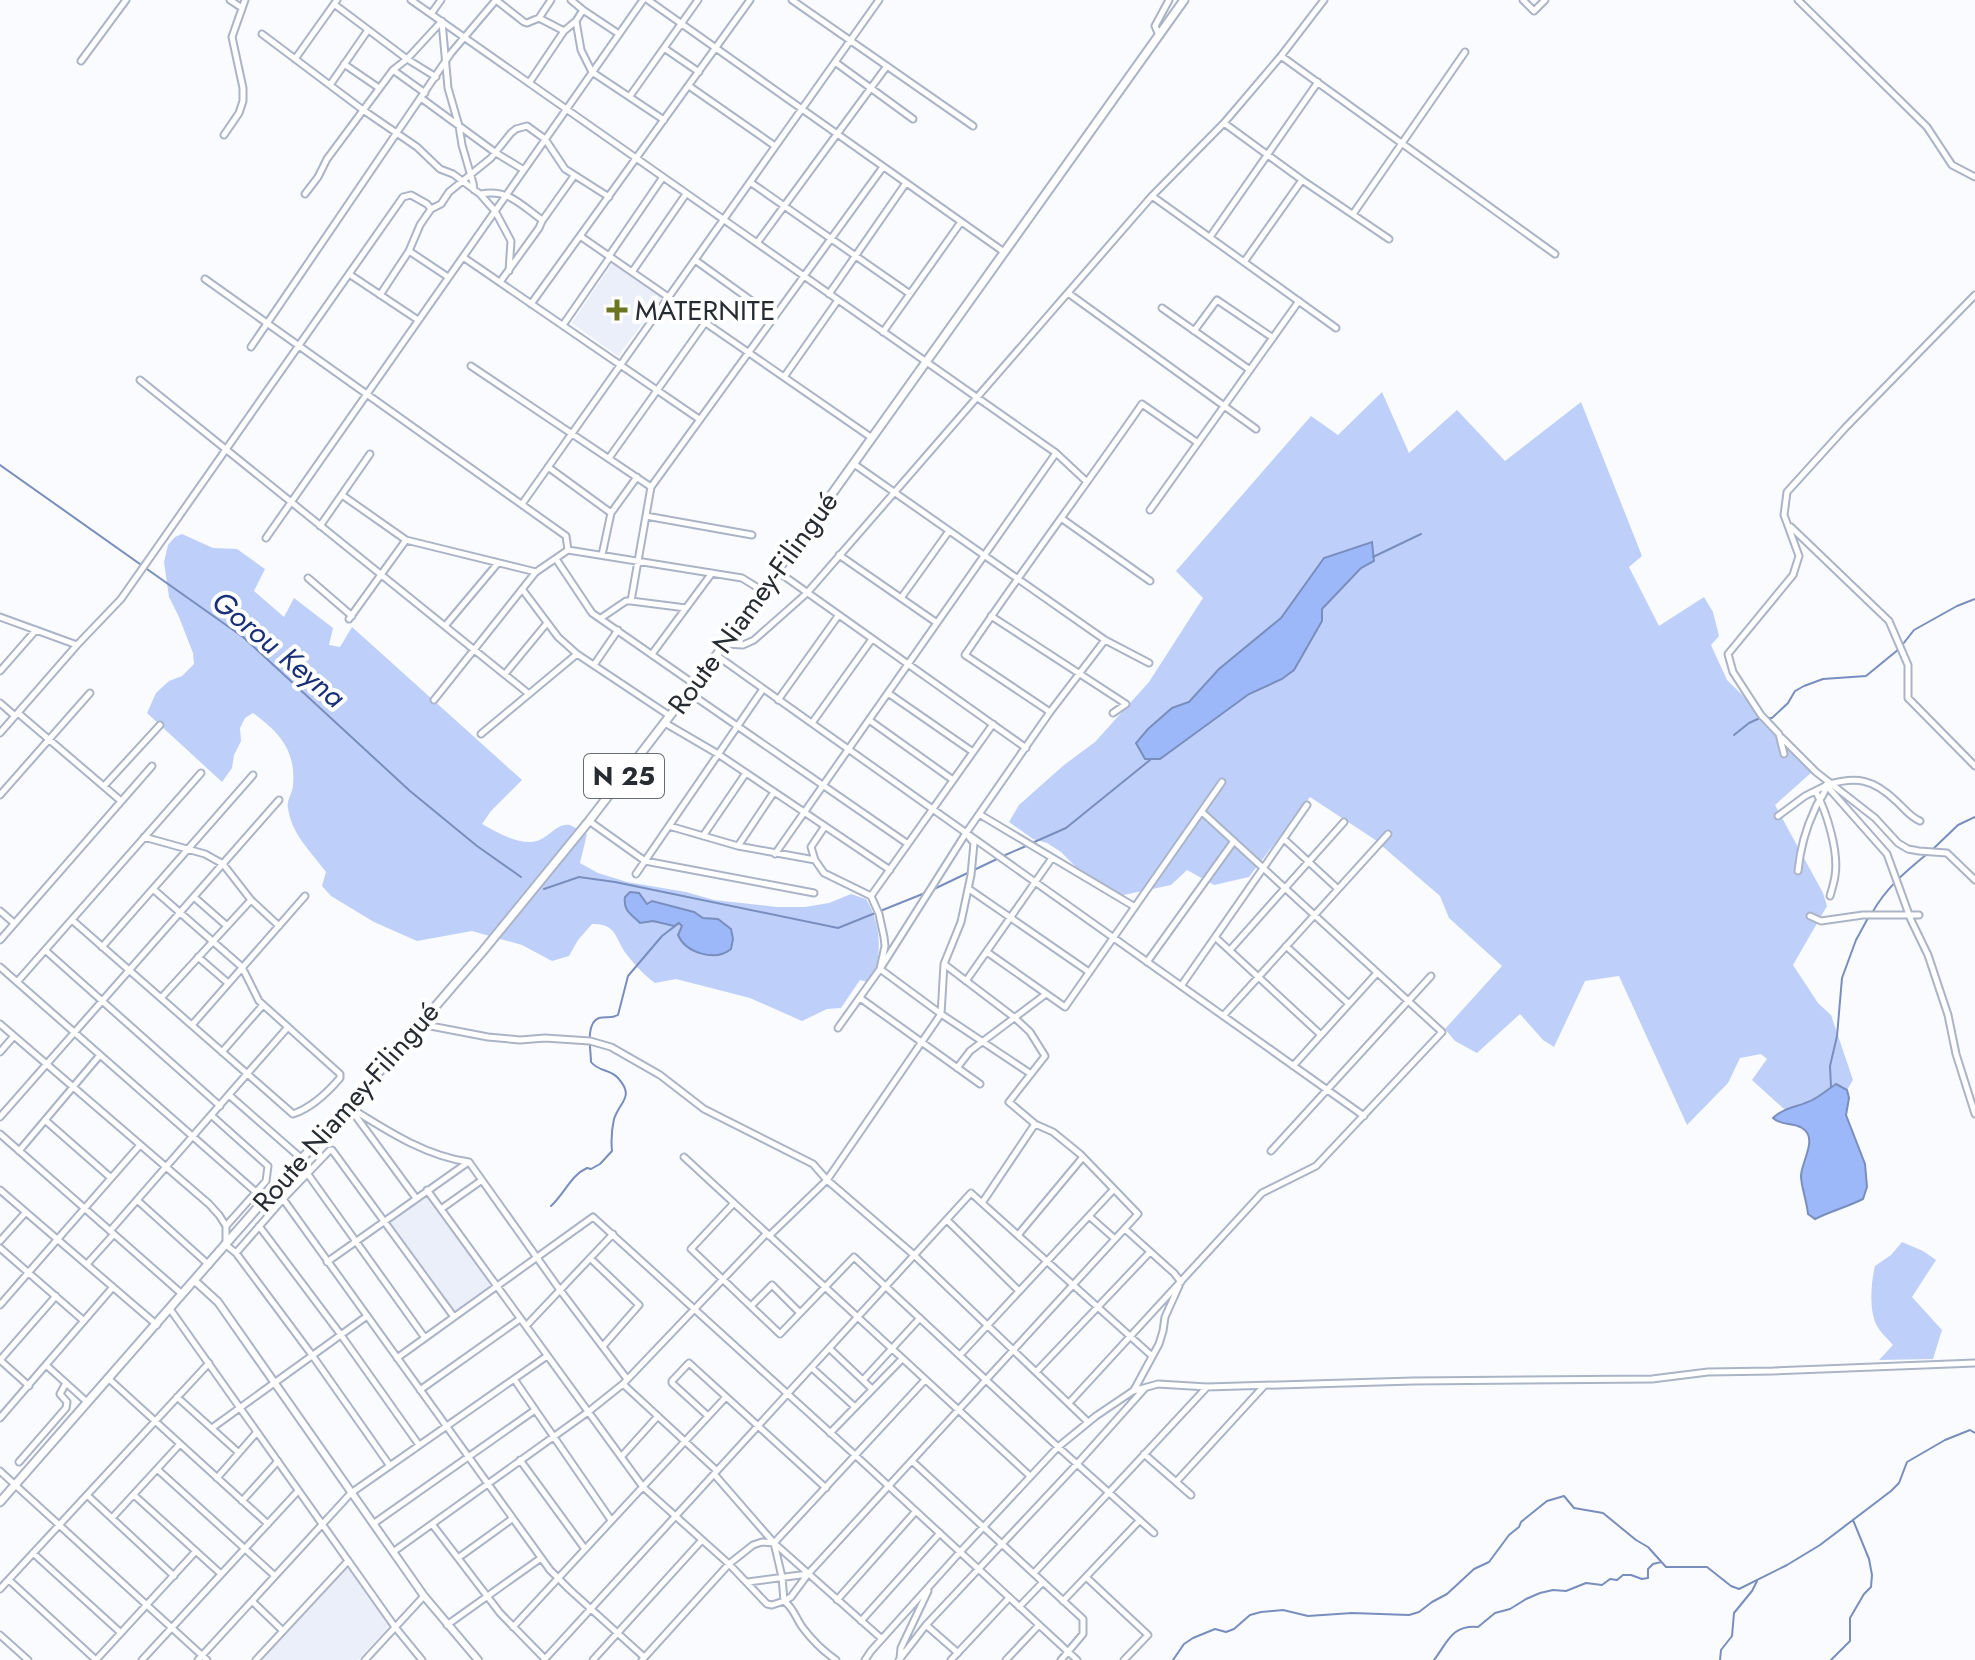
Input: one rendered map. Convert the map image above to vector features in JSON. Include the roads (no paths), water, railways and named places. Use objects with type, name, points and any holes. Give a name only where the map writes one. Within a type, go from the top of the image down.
[{"type":"main road","name":"Route Niamey-Filingué","points":[[0,1502],[349,1107],[589,821],[725,644],[1184,0]]},
{"type":"street","points":[[81,61],[126,0]]},
{"type":"street","points":[[230,0],[242,8]]},
{"type":"street","points":[[224,135],[243,101],[232,37],[245,0]]},
{"type":"street","points":[[411,0],[1056,453],[1087,482]]},
{"type":"street","points":[[431,14],[441,0]]},
{"type":"street","points":[[251,347],[446,62],[496,0],[524,22],[539,18],[551,0]]},
{"type":"street","points":[[571,0],[619,34]]},
{"type":"street","points":[[266,538],[592,72],[646,0],[1004,252]]},
{"type":"street","points":[[630,96],[698,0]]},
{"type":"street","points":[[531,304],[750,0]]},
{"type":"street","points":[[792,0],[973,126]]},
{"type":"street","points":[[522,504],[879,0]]},
{"type":"street","points":[[1159,35],[1155,26],[1169,0]]},
{"type":"street","points":[[725,644],[743,645],[754,640],[807,593],[1152,196],[1224,123],[1324,0]]},
{"type":"street","points":[[1523,0],[1534,11],[1545,0]]},
{"type":"street","points":[[1798,0],[1927,127],[1952,165],[1975,177]]},
{"type":"street","points":[[295,59],[335,2],[407,59],[436,77]]},
{"type":"street","points":[[529,83],[564,31],[583,10]]},
{"type":"street","points":[[539,18],[564,31]]},
{"type":"street","points":[[305,194],[393,70],[442,21]]},
{"type":"street","points":[[442,21],[448,88],[474,190]]},
{"type":"street","points":[[576,21],[581,50],[592,72],[664,120]]},
{"type":"street","points":[[330,85],[368,30]]},
{"type":"street","points":[[262,34],[417,147],[440,169],[453,174],[480,194],[495,211],[521,254]]},
{"type":"street","points":[[664,48],[699,72]]},
{"type":"street","points":[[1353,214],[1465,52]]},
{"type":"street","points":[[1281,56],[1555,254]]},
{"type":"street","points":[[835,62],[913,119]]},
{"type":"street","points":[[344,64],[379,88]]},
{"type":"street","points":[[757,243],[887,66]]},
{"type":"street","points":[[393,70],[459,126],[524,170]]},
{"type":"street","points":[[1210,237],[1318,82]]},
{"type":"street","points":[[689,86],[775,146]]},
{"type":"street","points":[[1224,123],[1389,239]]},
{"type":"street","points":[[380,295],[409,251],[431,209],[441,204],[449,192],[496,153],[511,133],[522,127],[527,126],[545,139],[561,164],[574,176],[609,197]]},
{"type":"street","points":[[631,601],[651,487],[883,167]]},
{"type":"street","points":[[500,282],[574,176]]},
{"type":"street","points":[[563,326],[663,177]]},
{"type":"street","points":[[1244,262],[1302,180]]},
{"type":"street","points":[[750,182],[910,294]]},
{"type":"street","points":[[829,294],[907,183]]},
{"type":"street","points":[[480,194],[506,194],[542,221]]},
{"type":"street","points":[[632,272],[686,194]]},
{"type":"street","points":[[1152,196],[1336,328]]},
{"type":"street","points":[[0,733],[121,599],[403,197],[418,197],[431,209]]},
{"type":"street","points":[[883,332],[961,222]]},
{"type":"street","points":[[580,236],[873,439]]},
{"type":"street","points":[[509,271],[511,241]]},
{"type":"street","points":[[409,251],[448,277]]},
{"type":"street","points":[[463,257],[700,420]]},
{"type":"street","points":[[695,260],[774,317]]},
{"type":"street","points":[[349,274],[418,321]]},
{"type":"street","points":[[205,279],[566,536],[568,550]]},
{"type":"street","points":[[1068,293],[1256,429]]},
{"type":"street","points":[[1975,295],[1787,492],[1784,515],[1799,556],[1793,575],[1728,654],[1733,672],[1761,715],[1828,785],[1887,854],[1909,915],[1928,955],[1975,1114]]},
{"type":"street","points":[[784,377],[838,300]]},
{"type":"street","points":[[1194,331],[1217,300],[1273,338]]},
{"type":"street","points":[[1150,510],[1299,301]]},
{"type":"street","points":[[1162,308],[1250,370]]},
{"type":"street","points":[[609,458],[705,323]]},
{"type":"street","points":[[471,366],[651,487]]},
{"type":"street","points":[[140,380],[529,694]]},
{"type":"street","points":[[1050,712],[965,655],[1142,404],[1198,443]]},
{"type":"street","points":[[775,854],[1056,453]]},
{"type":"street","points":[[320,526],[370,454]]},
{"type":"street","points":[[854,464],[1105,640],[1149,663]]},
{"type":"street","points":[[548,467],[611,513]]},
{"type":"street","points":[[602,555],[611,513],[637,477]]},
{"type":"street","points":[[342,495],[406,540],[536,572]]},
{"type":"street","points":[[646,516],[752,535]]},
{"type":"street","points":[[1061,518],[1150,581]]},
{"type":"street","points":[[1787,524],[1889,621],[1908,665],[1908,698],[1975,766]]},
{"type":"street","points":[[901,598],[949,531]]},
{"type":"street","points":[[308,578],[350,617],[406,540]]},
{"type":"street","points":[[434,700],[536,572],[568,550],[742,578],[763,591]]},
{"type":"street","points":[[839,555],[937,623]]},
{"type":"street","points":[[556,559],[592,613],[694,684]]},
{"type":"street","points":[[445,626],[499,562]]},
{"type":"street","points":[[777,571],[1026,748]]},
{"type":"street","points":[[652,654],[712,573]]},
{"type":"street","points":[[522,589],[558,637],[577,654],[667,720],[890,870]]},
{"type":"street","points":[[601,619],[626,601],[686,608]]},
{"type":"street","points":[[778,700],[838,615]]},
{"type":"street","points":[[991,616],[1126,704],[1113,713]]},
{"type":"street","points":[[0,617],[77,645]]},
{"type":"street","points":[[505,674],[547,623]]},
{"type":"street","points":[[0,671],[36,630]]},
{"type":"street","points":[[594,665],[618,630]]},
{"type":"street","points":[[812,723],[872,639]]},
{"type":"street","points":[[838,1028],[880,969],[979,814],[1078,673],[1105,640]]},
{"type":"street","points":[[481,734],[577,654]]},
{"type":"street","points":[[716,655],[1364,1116]]},
{"type":"street","points":[[636,874],[763,689]]},
{"type":"street","points":[[688,692],[908,844]]},
{"type":"street","points":[[0,795],[90,693]]},
{"type":"street","points":[[888,693],[973,752]]},
{"type":"street","points":[[0,703],[121,801]]},
{"type":"street","points":[[869,720],[953,780]]},
{"type":"street","points":[[871,896],[993,724]]},
{"type":"street","points":[[104,786],[160,725]]},
{"type":"street","points":[[1779,734],[1784,754]]},
{"type":"street","points":[[0,940],[152,766]]},
{"type":"street","points":[[17,982],[201,773]]},
{"type":"street","points":[[703,836],[746,773]]},
{"type":"street","points":[[102,947],[253,775]]},
{"type":"street","points":[[1778,816],[1805,796],[1846,779],[1873,782],[1912,818],[1920,821]]},
{"type":"street","points":[[987,952],[1065,1007],[1222,782]]},
{"type":"street","points":[[1798,871],[1800,851],[1814,809],[1828,785]]},
{"type":"street","points":[[1828,785],[1875,818],[1898,843],[1908,849],[1947,853],[1975,880]]},
{"type":"street","points":[[738,846],[774,792]]},
{"type":"street","points":[[1816,792],[1828,822],[1836,865],[1830,896]]},
{"type":"street","points":[[0,1117],[279,800]]},
{"type":"street","points":[[1181,986],[1307,805]]},
{"type":"street","points":[[1069,1403],[1262,1193],[1316,1166],[1442,1032],[1202,812]]},
{"type":"street","points":[[979,814],[1135,907]]},
{"type":"street","points":[[589,821],[645,861],[814,893]]},
{"type":"street","points":[[1230,950],[1344,822]]},
{"type":"street","points":[[669,826],[738,846],[815,860]]},
{"type":"street","points":[[825,826],[811,847],[815,860],[824,873],[871,896],[884,937],[880,969]]},
{"type":"street","points":[[393,1552],[588,1412],[625,1381],[723,1278],[827,1180],[941,1014],[944,964],[961,922],[972,869],[974,843],[966,833]]},
{"type":"street","points":[[1223,1016],[1388,834]]},
{"type":"street","points":[[144,837],[205,854],[223,864],[251,900],[279,926]]},
{"type":"street","points":[[1284,839],[1338,889]]},
{"type":"street","points":[[1147,962],[1234,841]]},
{"type":"street","points":[[966,981],[1052,858]]},
{"type":"street","points":[[72,920],[293,1114],[303,1111],[329,1090],[340,1078],[339,1072],[259,1001],[242,967],[153,889]]},
{"type":"street","points":[[969,889],[1089,972]]},
{"type":"street","points":[[192,1025],[305,896]]},
{"type":"street","points":[[194,897],[227,926]]},
{"type":"street","points":[[161,998],[251,900]]},
{"type":"street","points":[[0,911],[14,923]]},
{"type":"street","points":[[1810,916],[1821,921],[1863,915],[1919,915]]},
{"type":"street","points":[[1215,937],[1321,1035]]},
{"type":"street","points":[[1286,946],[1349,1004]]},
{"type":"street","points":[[45,950],[220,1106]]},
{"type":"street","points":[[198,957],[228,983]]},
{"type":"street","points":[[427,1190],[643,1487],[729,1564],[767,1604],[784,1601],[791,1597],[808,1574],[1138,1214],[1083,1157],[1009,1102],[1045,1056],[1030,1032],[1015,1018],[944,964]]},
{"type":"street","points":[[0,967],[256,1192]]},
{"type":"street","points":[[880,969],[1031,1074]]},
{"type":"street","points":[[1293,1066],[1377,973]]},
{"type":"street","points":[[1271,1151],[1431,976]]},
{"type":"street","points":[[957,1068],[970,1051],[1046,994]]},
{"type":"street","points":[[860,998],[980,1084]]},
{"type":"street","points":[[222,1052],[263,1005]]},
{"type":"street","points":[[0,1024],[209,1204],[226,1226],[226,1245],[236,1253],[312,1355],[390,1466]]},
{"type":"street","points":[[420,1024],[488,1037],[590,1041],[611,1047],[660,1075],[704,1109],[813,1164],[827,1180],[914,1255],[1088,1422]]},
{"type":"street","points":[[87,1264],[137,1200],[288,1027]]},
{"type":"street","points":[[0,1052],[14,1036]]},
{"type":"street","points":[[19,1151],[100,1055]]},
{"type":"street","points":[[229,1095],[302,1159]]},
{"type":"street","points":[[349,1107],[394,1135],[444,1157],[469,1162],[625,1381],[716,1473],[774,1543],[882,1639]]},
{"type":"street","points":[[349,1107],[416,1198]]},
{"type":"street","points":[[211,1115],[268,1166],[266,1181],[226,1226]]},
{"type":"street","points":[[45,1120],[111,1178]]},
{"type":"street","points":[[982,1203],[1035,1124]]},
{"type":"street","points":[[0,1134],[183,1295]]},
{"type":"street","points":[[0,1305],[140,1145]]},
{"type":"street","points":[[236,1253],[307,1173],[333,1150],[454,1317]]},
{"type":"street","points":[[684,1157],[1030,1476]]},
{"type":"street","points":[[1018,1235],[1083,1157]]},
{"type":"street","points":[[327,1262],[469,1162]]},
{"type":"street","points":[[307,1173],[425,1338]]},
{"type":"street","points":[[441,1209],[482,1180]]},
{"type":"street","points":[[960,1355],[1114,1189]]},
{"type":"street","points":[[0,1190],[157,1325]]},
{"type":"street","points":[[273,1190],[283,1199],[541,1558],[643,1658],[729,1564],[753,1545],[774,1543]]},
{"type":"street","points":[[432,1524],[513,1627],[544,1660],[971,1193],[1152,1356]]},
{"type":"street","points":[[137,1200],[209,1265]]},
{"type":"street","points":[[734,1203],[691,1249],[780,1334],[854,1257],[1154,1533]]},
{"type":"street","points":[[0,1241],[26,1212]]},
{"type":"street","points":[[1089,1216],[1115,1239]]},
{"type":"street","points":[[397,1358],[593,1217],[1077,1660]]},
{"type":"street","points":[[947,1220],[1019,1291]]},
{"type":"street","points":[[259,1226],[419,1445]]},
{"type":"street","points":[[1125,1229],[1181,1282]]},
{"type":"street","points":[[526,1326],[613,1234]]},
{"type":"street","points":[[0,1248],[84,1321]]},
{"type":"street","points":[[1036,1372],[1150,1252]]},
{"type":"street","points":[[590,1258],[639,1305],[603,1346]]},
{"type":"street","points":[[195,1281],[218,1302],[424,1596],[478,1660]]},
{"type":"street","points":[[1133,1391],[1159,1344],[1165,1317],[1181,1282]]},
{"type":"street","points":[[751,1306],[772,1285],[800,1313]]},
{"type":"street","points":[[1,1415],[113,1287]]},
{"type":"street","points":[[29,1386],[0,1360],[56,1296]]},
{"type":"street","points":[[170,1309],[395,1627],[422,1660]]},
{"type":"street","points":[[212,1428],[367,1316]]},
{"type":"street","points":[[863,1380],[920,1318]]},
{"type":"street","points":[[420,1390],[520,1319]]},
{"type":"street","points":[[829,1348],[873,1389]]},
{"type":"street","points":[[0,1471],[202,1659],[351,1493],[547,1356]]},
{"type":"street","points":[[830,1433],[902,1359]]},
{"type":"street","points":[[0,1589],[209,1363]]},
{"type":"street","points":[[708,1416],[672,1383],[689,1363],[826,1488]]},
{"type":"street","points":[[865,1660],[982,1527],[1058,1447],[1133,1391],[1167,1384],[1207,1387],[1652,1379],[1708,1372],[1975,1363]]},
{"type":"street","points":[[46,1365],[88,1403]]},
{"type":"street","points":[[812,1368],[855,1407]]},
{"type":"street","points":[[109,1379],[268,1524]]},
{"type":"street","points":[[514,1379],[611,1521]]},
{"type":"street","points":[[774,1543],[925,1380]]},
{"type":"street","points":[[19,1462],[66,1408],[67,1402],[60,1392],[66,1383]]},
{"type":"street","points":[[1176,1482],[1265,1385]]},
{"type":"street","points":[[1034,1573],[1207,1387]]},
{"type":"street","points":[[900,1659],[926,1625],[1146,1388]]},
{"type":"street","points":[[177,1397],[239,1453]]},
{"type":"street","points":[[513,1627],[726,1397]]},
{"type":"street","points":[[373,1524],[535,1410]]},
{"type":"street","points":[[621,1457],[658,1416]]},
{"type":"street","points":[[217,1478],[257,1432]]},
{"type":"street","points":[[112,1518],[180,1444]]},
{"type":"street","points":[[1144,1454],[1191,1495]]},
{"type":"street","points":[[520,1460],[585,1549]]},
{"type":"street","points":[[242,1501],[278,1461]]},
{"type":"street","points":[[912,1461],[1083,1619],[1083,1634],[1061,1660]]},
{"type":"street","points":[[157,1469],[275,1576]]},
{"type":"street","points":[[142,1660],[298,1491]]},
{"type":"street","points":[[87,1495],[174,1576]]},
{"type":"street","points":[[134,1495],[221,1574]]},
{"type":"street","points":[[837,1600],[916,1511]]},
{"type":"street","points":[[458,1558],[512,1519]]},
{"type":"street","points":[[1063,1601],[1140,1520]]},
{"type":"street","points":[[861,1621],[940,1533]]},
{"type":"street","points":[[593,1660],[702,1540]]},
{"type":"street","points":[[774,1543],[784,1601],[811,1638],[836,1660]]},
{"type":"street","points":[[9,1580],[96,1660],[196,1551]]},
{"type":"street","points":[[33,1553],[121,1633]]},
{"type":"street","points":[[447,1625],[541,1558]]},
{"type":"street","points":[[256,1660],[348,1561]]},
{"type":"street","points":[[747,1582],[808,1574]]},
{"type":"street","points":[[1086,1577],[1148,1635],[1124,1660]]},
{"type":"street","points":[[1019,1607],[1043,1582]]},
{"type":"street","points":[[900,1659],[901,1648],[932,1583]]},
{"type":"street","points":[[365,1660],[424,1596]]},
{"type":"street","points":[[951,1660],[1009,1598]]},
{"type":"street","points":[[252,1601],[283,1631]]},
{"type":"street","points":[[926,1625],[958,1653]]},
{"type":"street","points":[[1006,1660],[1039,1625]]},
{"type":"street","points":[[1,1639],[28,1660]]},
{"type":"waterway","name":"Gorou Keyna","points":[[0,465],[243,637],[410,791],[477,846],[521,877]]},
{"type":"waterway","points":[[1373,557],[1421,534]]},
{"type":"waterway","points":[[1903,644],[1914,630],[1975,599]]},
{"type":"waterway","points":[[1766,718],[1772,718],[1788,703],[1795,691],[1804,686],[1823,679],[1866,676],[1899,649]]},
{"type":"waterway","points":[[1734,735],[1760,718]]},
{"type":"waterway","points":[[1032,843],[1066,828],[1150,760]]},
{"type":"waterway","points":[[1932,850],[1958,825],[1975,817]]},
{"type":"waterway","points":[[1003,856],[1026,846]]},
{"type":"waterway","points":[[1872,913],[1890,888],[1927,854]]},
{"type":"waterway","points":[[934,889],[997,859]]},
{"type":"waterway","points":[[544,889],[579,877],[838,928],[925,893]]},
{"type":"waterway","points":[[1831,1087],[1830,1066],[1837,1036],[1842,978],[1868,918]]},
{"type":"waterway","points":[[551,1206],[577,1175],[600,1164],[612,1151],[614,1119],[626,1095],[618,1078],[591,1062],[592,1025],[599,1018],[618,1015],[628,976],[662,936],[679,923]]},
{"type":"waterway","points":[[1173,1660],[1184,1644],[1193,1638],[1215,1629],[1226,1632],[1234,1629],[1250,1615],[1261,1612],[1283,1610],[1308,1616],[1352,1613],[1409,1615],[1419,1612],[1447,1594],[1474,1569],[1489,1562],[1521,1522],[1547,1501],[1564,1496],[1574,1508],[1603,1513],[1648,1547],[1666,1567],[1707,1567],[1739,1589],[1820,1545],[1891,1491],[1899,1483],[1907,1462],[1945,1440],[1970,1430],[1975,1433]]},
{"type":"waterway","points":[[1831,1660],[1850,1641],[1850,1618],[1871,1587],[1869,1559],[1853,1520]]},
{"type":"waterway","points":[[1434,1660],[1456,1632],[1478,1627],[1495,1613],[1510,1609],[1526,1599],[1553,1590],[1566,1591],[1586,1583],[1602,1585],[1623,1575],[1648,1578],[1648,1569],[1661,1562]]},
{"type":"waterway","points":[[1720,1660],[1721,1650],[1732,1636],[1734,1613],[1757,1581]]},
{"type":"place","name":"MATERNITE","points":[[617,310]]}]
